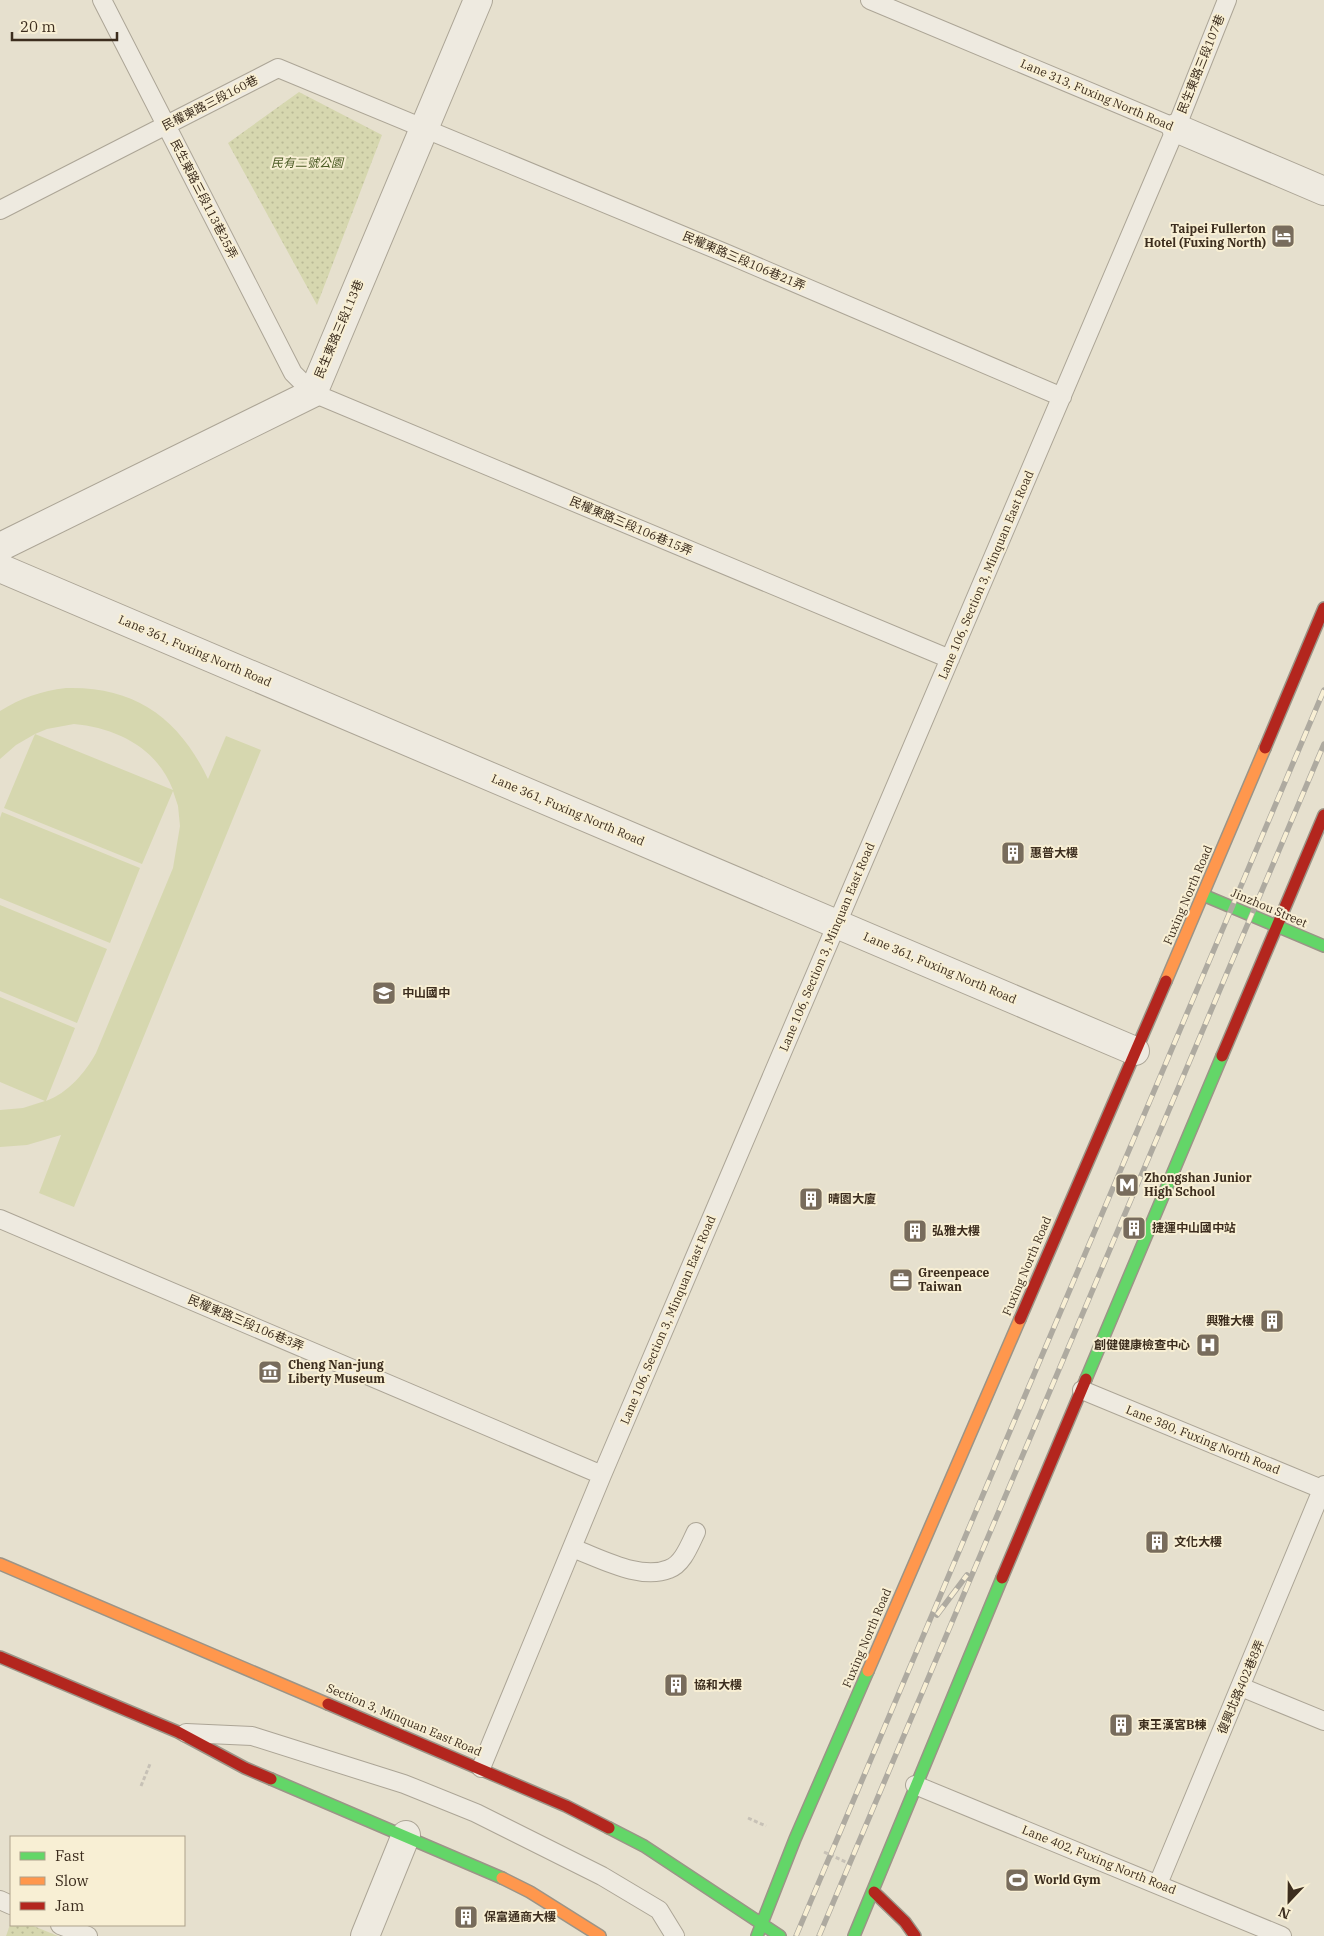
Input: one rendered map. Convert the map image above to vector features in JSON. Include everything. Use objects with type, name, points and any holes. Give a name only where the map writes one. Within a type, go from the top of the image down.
[{"type":"main road","name":"Fuxing North Road","points":[[757,1936],[795,1839],[1136,1051],[1324,608]]},
{"type":"main road","points":[[854,1936],[874,1892],[915,1785],[1324,815]]},
{"type":"main road","name":"Jinzhou Street","points":[[1203,895],[1324,946]]},
{"type":"main road","name":"Section 3, Minquan East Road","points":[[0,1564],[482,1768],[566,1806],[644,1846],[762,1922],[780,1936]]},
{"type":"main road","points":[[0,1657],[178,1732],[245,1768],[406,1835],[530,1892],[574,1925],[600,1936]]},
{"type":"main road","points":[[874,1892],[905,1922],[915,1936]]},
{"type":"street","name":"民生東路三段113巷","points":[[0,547],[313,393],[478,0]]},
{"type":"street","name":"Lane 313, Fuxing North Road","points":[[1176,128],[1324,191]]},
{"type":"street","name":"Lane 361, Fuxing North Road","points":[[0,568],[1136,1051]]},
{"type":"street","points":[[365,1936],[406,1835]]},
{"type":"lane","name":"民生東路三段113巷25弄","points":[[102,0],[293,372],[313,393]]},
{"type":"lane","name":"Lane 313, Fuxing North Road","points":[[870,0],[1176,128]]},
{"type":"lane","name":"民生東路三段107巷","points":[[1176,128],[1227,0]]},
{"type":"lane","name":"民權東路三段160巷","points":[[0,210],[278,68],[424,129]]},
{"type":"lane","name":"Lane 106, Section 3, Minquan East Road","points":[[482,1768],[602,1475],[1176,128]]},
{"type":"lane","name":"民權東路三段106巷21弄","points":[[424,129],[725,252],[1062,397]]},
{"type":"lane","name":"民權東路三段106巷15弄","points":[[313,393],[950,659]]},
{"type":"lane","name":"民權東路三段106巷3弄","points":[[0,1219],[602,1475]]},
{"type":"lane","name":"Lane 380, Fuxing North Road","points":[[1082,1390],[1323,1488]]},
{"type":"lane","name":"復興北路402巷8弄","points":[[1158,1884],[1323,1488]]},
{"type":"lane","points":[[572,1548],[638,1573],[670,1569],[686,1552],[696,1532]]},
{"type":"lane","points":[[1241,1687],[1324,1722]]},
{"type":"lane","points":[[178,1732],[252,1736],[404,1784],[476,1813],[602,1876],[660,1910],[675,1936]]},
{"type":"lane","name":"Lane 402, Fuxing North Road","points":[[915,1785],[1282,1936]]},
{"type":"lane","points":[[64,1926],[85,1931]]},
{"type":"path","points":[[141,1786],[150,1764]]},
{"type":"path","points":[[748,1818],[878,1880]]},
{"type":"green space","name":"民有二號公園","points":[[299,92],[382,135],[317,305],[228,143]]},
{"type":"green space","points":[[57,689],[91,689],[113,693],[134,700],[152,710],[169,723],[183,739],[208,779],[226,736],[261,750],[74,1207],[39,1193],[61,1135],[27,1145],[0,1147],[0,1110],[23,1108],[45,1101],[0,1082],[0,997],[75,1028],[46,1101],[62,1093],[87,1068],[96,1053],[173,868],[180,826],[178,806],[173,791],[142,864],[4,808],[35,734],[16,745],[0,759],[0,711],[16,702]],"holes":[[[74,724],[90,726],[120,736],[134,743],[157,763],[166,775],[173,790],[35,734],[47,729]]]},
{"type":"green space","points":[[2,812],[140,868],[110,943],[0,898],[0,818]]},
{"type":"green space","points":[[0,905],[107,949],[77,1023],[0,991]]},
{"type":"green space","points":[[10,1925],[33,1926],[58,1936],[6,1936]]},
{"type":"railway","points":[[796,1936],[1324,690]]},
{"type":"railway","points":[[819,1936],[1324,744]]},
{"type":"railway","points":[[937,1615],[967,1575]]},
{"type":"traffic: fast","points":[[1203,895],[1324,946]]},
{"type":"traffic: fast","points":[[1086,1379],[1222,1056]]},
{"type":"traffic: fast","points":[[854,1936],[1002,1578]]},
{"type":"traffic: fast","points":[[757,1936],[795,1839],[868,1671]]},
{"type":"traffic: fast","points":[[271,1779],[502,1878]]},
{"type":"traffic: fast","points":[[609,1828],[644,1846],[780,1936]]},
{"type":"traffic: slow","points":[[1166,981],[1265,748]]},
{"type":"traffic: slow","points":[[868,1671],[1020,1319]]},
{"type":"traffic: slow","points":[[0,1564],[328,1704]]},
{"type":"traffic: slow","points":[[502,1878],[530,1892],[600,1936]]},
{"type":"traffic: jam","points":[[1265,748],[1324,608]]},
{"type":"traffic: jam","points":[[1222,1056],[1324,815]]},
{"type":"traffic: jam","points":[[1020,1319],[1166,981]]},
{"type":"traffic: jam","points":[[1002,1578],[1086,1379]]},
{"type":"traffic: jam","points":[[0,1657],[178,1732],[245,1768],[271,1779]]},
{"type":"traffic: jam","points":[[328,1704],[566,1806],[609,1828]]},
{"type":"traffic: jam","points":[[874,1892],[905,1922],[915,1936]]},
{"type":"place","name":"Taipei Fullerton Hotel (Fuxing North)","points":[[1283,236]]},
{"type":"place","name":"惠普大樓","points":[[1013,853]]},
{"type":"place","name":"中山國中","points":[[384,993]]},
{"type":"place","name":"Zhongshan Junior High School","points":[[1127,1185]]},
{"type":"place","name":"晴園大廈","points":[[811,1199]]},
{"type":"place","name":"捷運中山國中站","points":[[1134,1228]]},
{"type":"place","name":"弘雅大樓","points":[[915,1231]]},
{"type":"place","name":"Greenpeace Taiwan","points":[[901,1280]]},
{"type":"place","name":"興雅大樓","points":[[1272,1321]]},
{"type":"place","name":"創健健康檢查中心","points":[[1208,1345]]},
{"type":"place","name":"Cheng Nan-jung Liberty Museum","points":[[270,1372]]},
{"type":"place","name":"文化大樓","points":[[1157,1542]]},
{"type":"place","name":"協和大樓","points":[[676,1685]]},
{"type":"place","name":"東王漢宮B棟","points":[[1121,1725]]},
{"type":"place","name":"World Gym","points":[[1017,1880]]},
{"type":"place","name":"保富通商大樓","points":[[466,1917]]}]
